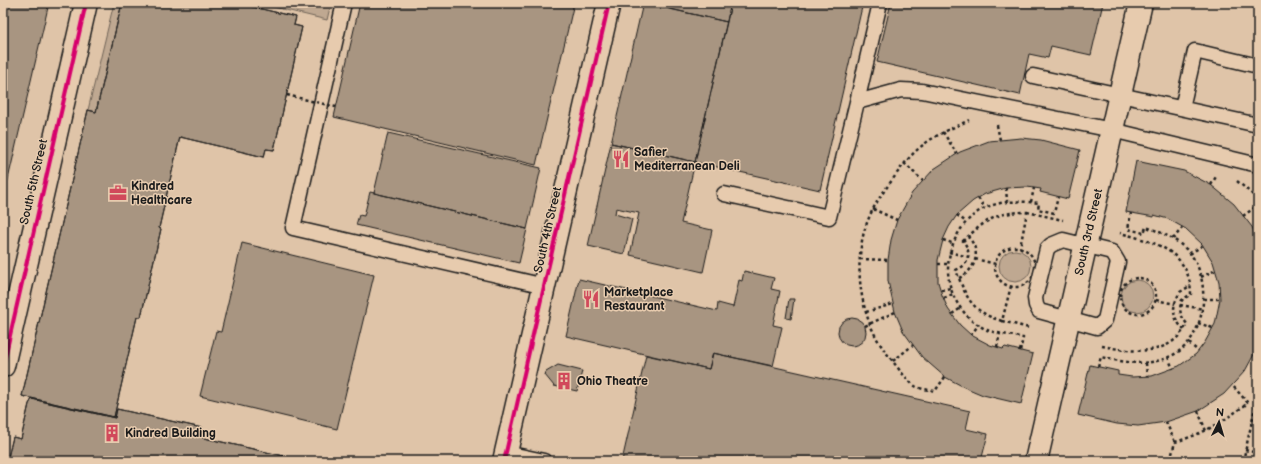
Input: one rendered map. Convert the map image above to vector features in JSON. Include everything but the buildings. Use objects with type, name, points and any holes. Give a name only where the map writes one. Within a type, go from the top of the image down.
[{"type":"street","name":"South 5th Street","points":[[3,366],[86,3]]},
{"type":"street","name":"South 4th Street","points":[[505,457],[609,3]]},
{"type":"street","name":"South 3rd Street","points":[[1036,461],[1141,3]]},
{"type":"lane","points":[[344,3],[293,228],[545,286]]},
{"type":"lane","points":[[724,194],[829,218],[880,3]]},
{"type":"lane","points":[[1182,108],[1195,51],[1258,66]]},
{"type":"lane","points":[[1034,76],[1258,125]]},
{"type":"lane","points":[[857,102],[901,90],[922,91],[1112,130],[1258,165]]},
{"type":"lane","points":[[1063,240],[1086,246],[1112,252],[1118,262],[1105,320],[1097,327],[1039,311],[1035,298],[1045,254],[1051,245],[1063,240]]},
{"type":"lane","points":[[505,457],[544,461]]},
{"type":"path","points":[[287,95],[336,107]]},
{"type":"path","points":[[945,377],[936,391],[915,386],[876,340],[866,312],[859,272],[861,245],[868,221],[880,197],[904,164],[922,145],[943,132],[974,118]]},
{"type":"path","points":[[997,123],[1000,140]]},
{"type":"path","points":[[943,132],[957,154]]},
{"type":"path","points":[[904,164],[923,181]]},
{"type":"path","points":[[1211,185],[1217,174],[1222,175]]},
{"type":"path","points":[[1233,177],[1252,194],[1258,204],[1243,216]]},
{"type":"path","points":[[1006,188],[1007,201]]},
{"type":"path","points":[[1031,202],[1034,188]]},
{"type":"path","points":[[1020,351],[1023,338],[989,330],[978,324],[961,308],[953,294],[947,272],[952,243],[966,222],[973,215],[985,208],[1007,201],[1031,202],[1038,203],[1038,209],[1054,213],[1058,197]]},
{"type":"path","points":[[978,198],[985,208]]},
{"type":"path","points":[[874,209],[897,220]]},
{"type":"path","points":[[1002,321],[981,313],[972,305],[956,270],[963,267],[969,257],[969,249],[963,241],[987,220],[997,215],[1011,212],[1028,212],[1020,248]]},
{"type":"path","points":[[1098,367],[1101,357],[1119,361],[1146,363],[1178,353],[1189,343],[1203,309],[1204,299],[1201,277],[1190,254],[1165,234],[1146,227],[1144,233],[1128,229],[1131,213]]},
{"type":"path","points":[[957,215],[966,222]]},
{"type":"path","points":[[1173,239],[1183,227]]},
{"type":"path","points":[[959,278],[971,270],[975,259],[976,248],[968,237]]},
{"type":"path","points":[[943,240],[952,243]]},
{"type":"path","points":[[1190,254],[1203,245]]},
{"type":"path","points":[[1013,247],[1020,248],[1033,257],[1035,272],[1026,284],[1011,286],[1004,283],[998,277],[996,264],[1000,255],[1005,250],[1013,247]]},
{"type":"path","points":[[950,252],[969,257]]},
{"type":"path","points":[[860,259],[888,260]]},
{"type":"path","points":[[975,259],[996,264]]},
{"type":"path","points":[[938,264],[948,264]]},
{"type":"path","points":[[1201,277],[1216,270]]},
{"type":"path","points":[[1134,277],[1142,278],[1154,286],[1156,300],[1148,312],[1133,314],[1122,306],[1120,292],[1128,280],[1134,277]]},
{"type":"path","points":[[1184,330],[1174,317],[1175,304],[1180,292],[1190,286]]},
{"type":"path","points":[[941,290],[951,288]]},
{"type":"path","points":[[944,298],[953,294]]},
{"type":"path","points":[[1188,324],[1180,314],[1180,305],[1182,300],[1191,294]]},
{"type":"path","points":[[1204,299],[1220,299]]},
{"type":"path","points":[[1156,300],[1175,304]]},
{"type":"path","points":[[866,312],[893,304]]},
{"type":"path","points":[[1180,305],[1203,309]]},
{"type":"path","points":[[952,314],[961,308]]},
{"type":"path","points":[[865,326],[895,312]]},
{"type":"path","points":[[1198,323],[1213,328]]},
{"type":"path","points":[[971,335],[978,324]]},
{"type":"path","points":[[997,347],[1000,333]]},
{"type":"path","points":[[1189,343],[1198,351]]},
{"type":"path","points":[[893,361],[913,344]]},
{"type":"path","points":[[1168,357],[1173,369]]},
{"type":"path","points":[[1146,363],[1147,376]]},
{"type":"path","points":[[1175,442],[1206,431],[1220,424],[1248,402],[1232,385]]},
{"type":"path","points":[[1243,461],[1258,395]]},
{"type":"path","points":[[1198,411],[1206,431]]},
{"type":"path","points":[[1166,422],[1175,442],[1172,454]]},
{"type":"path","points":[[1245,450],[1258,453]]},
{"type":"shaded area","points":[[114,3],[122,3],[96,112],[88,110]]},
{"type":"shaded area","points":[[257,3],[331,3],[327,20]]},
{"type":"shaded area","points":[[1015,250],[1024,253],[1028,257],[1031,266],[1028,275],[1024,279],[1015,282],[1006,279],[1002,275],[999,266],[1002,257],[1006,253]]},
{"type":"shaded area","points":[[1137,280],[1146,283],[1150,287],[1153,296],[1150,305],[1146,309],[1137,312],[1128,309],[1124,305],[1121,296],[1124,287],[1128,283]]},
{"type":"cycle path","points":[[3,366],[86,3]]},
{"type":"cycle path","points":[[504,461],[609,3]]},
{"type":"place","name":"Safier Mediterranean Deli","points":[[621,159]]},
{"type":"place","name":"Kindred Healthcare","points":[[118,193]]},
{"type":"place","name":"Marketplace Restaurant","points":[[591,299]]},
{"type":"place","name":"Ohio Theatre","points":[[564,381]]},
{"type":"place","name":"Kindred Building","points":[[112,433]]}]
